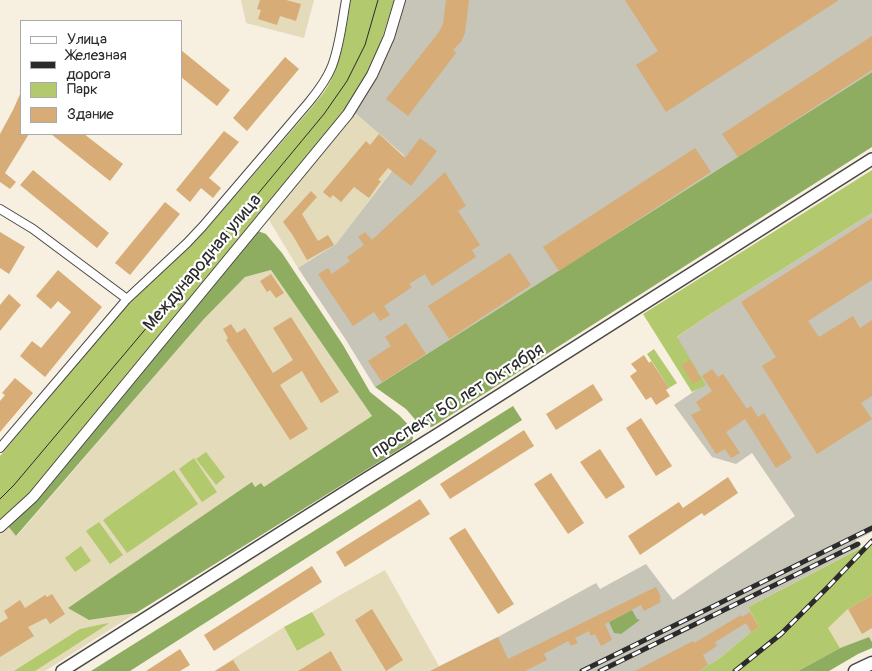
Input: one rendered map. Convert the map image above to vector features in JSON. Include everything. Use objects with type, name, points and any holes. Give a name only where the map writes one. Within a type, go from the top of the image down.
[{"type":"main road","name":"проспект 50 лет Октября","points":[[62,671],[872,159]]},
{"type":"main road","points":[[854,671],[872,662]]},
{"type":"street","name":"Международная улица","points":[[0,448],[127,299],[203,226],[309,102],[324,82],[332,65],[346,0]]},
{"type":"street","name":"Международная улица","points":[[0,527],[33,497],[348,114],[372,75],[389,37],[400,0]]},
{"type":"street","points":[[0,209],[34,229],[127,299]]},
{"type":"shaded area","points":[[241,0],[314,0],[304,38],[246,23]]},
{"type":"shaded area","points":[[405,0],[872,0],[872,72],[375,387],[298,268],[336,244],[404,155],[354,112],[371,86],[394,39]]},
{"type":"shaded area","points":[[354,112],[404,154],[336,244],[298,268],[269,220],[271,212]]},
{"type":"shaded area","points":[[872,213],[872,532],[856,540],[860,548],[748,607],[759,627],[720,658],[699,671],[430,671],[498,637],[596,583],[600,589],[646,564],[673,600],[795,516],[752,453],[736,464],[712,457],[674,405],[705,384],[676,338],[709,315]]},
{"type":"shaded area","points":[[271,270],[372,416],[264,488],[255,487],[252,482],[89,620],[136,613],[45,671],[0,671],[0,532],[8,526],[17,536],[203,320],[245,277]]},
{"type":"shaded area","points":[[385,570],[439,666],[430,671],[214,671],[284,627],[297,651],[324,635],[312,612]]},
{"type":"shaded area","points":[[872,595],[872,642],[869,637],[840,648],[828,628],[848,609]]},
{"type":"green space","points":[[351,0],[394,0],[372,65],[342,114],[30,494],[0,521],[0,456],[129,303],[206,230],[313,106],[327,87],[338,64]]},
{"type":"green space","points":[[872,72],[872,147],[432,427],[420,425],[406,409],[375,387]]},
{"type":"green space","points":[[872,170],[872,213],[677,337],[706,385],[692,392],[643,314]]},
{"type":"green space","points":[[258,231],[266,234],[282,253],[343,345],[370,392],[400,416],[413,430],[413,438],[411,442],[136,613],[89,620],[68,608],[252,482],[255,487],[261,483],[264,487],[372,416],[271,270],[245,277],[203,320],[16,536],[8,526]]},
{"type":"green space","points":[[654,349],[677,383],[669,388],[647,354]]},
{"type":"green space","points":[[513,406],[522,420],[130,671],[91,671]]},
{"type":"green space","points":[[206,452],[225,477],[216,485],[196,459]]},
{"type":"green space","points":[[194,458],[217,492],[202,502],[179,469]]},
{"type":"green space","points":[[174,470],[198,504],[127,553],[103,520]]},
{"type":"green space","points":[[99,522],[123,555],[110,564],[86,531]]},
{"type":"green space","points":[[872,542],[872,595],[848,609],[828,628],[840,648],[798,671],[699,671],[720,658],[759,627],[748,607]]},
{"type":"green space","points":[[81,546],[91,561],[75,572],[65,558]]},
{"type":"green space","points":[[632,610],[637,619],[640,620],[621,634],[614,633],[609,622]]},
{"type":"green space","points":[[312,612],[325,635],[297,651],[284,627]]},
{"type":"green space","points":[[108,623],[35,671],[14,671],[80,629]]},
{"type":"green space","points":[[869,637],[872,642],[872,648],[829,671],[798,671],[840,648]]},
{"type":"building","points":[[260,0],[286,0],[301,4],[296,21],[280,16],[277,25],[258,19],[261,10],[257,9]]},
{"type":"building","points":[[446,0],[469,0],[465,33],[461,42],[453,50],[456,53],[408,116],[386,99],[439,32],[443,24]]},
{"type":"building","points":[[625,0],[839,0],[666,112],[636,65],[658,51]]},
{"type":"building","points":[[872,36],[872,70],[738,157],[722,134]]},
{"type":"building","points":[[182,51],[230,90],[217,106],[182,78]]},
{"type":"building","points":[[285,57],[299,69],[247,131],[233,118]]},
{"type":"building","points":[[20,94],[20,135],[28,135],[5,173],[16,182],[10,189],[0,182],[0,134]]},
{"type":"building","points":[[224,131],[239,142],[209,178],[221,188],[213,198],[201,188],[190,202],[176,190]]},
{"type":"building","points":[[379,134],[405,158],[420,138],[437,151],[411,186],[388,168],[378,180],[381,181],[369,198],[354,187],[341,202],[333,195],[330,198],[323,192],[366,141],[370,145]]},
{"type":"building","points":[[52,135],[85,135],[123,164],[110,181]]},
{"type":"building","points":[[695,148],[711,172],[559,271],[543,247]]},
{"type":"building","points":[[33,170],[109,233],[97,248],[20,185]]},
{"type":"building","points":[[445,172],[466,206],[458,211],[480,245],[472,250],[476,257],[432,286],[425,274],[409,284],[412,287],[384,306],[390,315],[380,321],[374,312],[353,326],[318,274],[328,268],[332,274],[350,261],[347,257],[364,245],[358,237],[365,232],[372,240]]},
{"type":"building","points":[[311,191],[317,197],[302,214],[318,241],[328,235],[334,245],[307,260],[283,222]]},
{"type":"building","points":[[165,202],[180,214],[130,275],[115,263]]},
{"type":"building","points":[[872,218],[872,280],[808,321],[819,337],[853,316],[860,328],[872,320],[872,396],[861,403],[872,419],[817,454],[762,366],[776,357],[741,302]]},
{"type":"building","points":[[0,232],[25,247],[9,274],[0,268]]},
{"type":"building","points":[[510,253],[531,285],[449,339],[428,306]]},
{"type":"building","points":[[58,270],[102,307],[45,377],[20,356],[32,341],[41,348],[71,312],[58,301],[51,309],[36,296]]},
{"type":"building","points":[[271,274],[284,293],[276,298],[270,290],[267,292],[260,281]]},
{"type":"building","points":[[9,294],[21,305],[0,331],[0,305]]},
{"type":"building","points":[[291,317],[339,392],[321,403],[302,371],[280,385],[308,429],[290,440],[226,340],[228,338],[223,329],[231,324],[237,333],[245,328],[273,373],[293,360],[273,328]]},
{"type":"building","points":[[406,323],[426,354],[382,382],[368,361],[391,346],[385,337]]},
{"type":"building","points":[[644,355],[649,363],[651,361],[669,388],[666,390],[670,396],[656,405],[651,397],[646,400],[630,376],[637,371],[631,364]]},
{"type":"building","points":[[690,360],[701,379],[693,384],[682,365]]},
{"type":"building","points":[[712,369],[718,377],[723,374],[747,409],[751,406],[758,417],[764,413],[792,458],[776,468],[745,419],[726,432],[740,453],[731,458],[725,449],[716,454],[691,415],[701,410],[696,402],[712,391],[702,376]]},
{"type":"building","points":[[15,378],[33,393],[0,432],[0,401],[5,395],[2,393]]},
{"type":"building","points":[[593,384],[603,400],[556,430],[546,414]]},
{"type":"building","points":[[641,418],[672,466],[656,476],[626,428]]},
{"type":"building","points":[[524,430],[534,446],[450,499],[440,484]]},
{"type":"building","points":[[600,449],[625,487],[606,499],[580,462]]},
{"type":"building","points":[[551,473],[584,523],[568,534],[534,484]]},
{"type":"building","points":[[728,477],[738,493],[704,516],[702,513],[640,555],[628,536],[679,502],[683,508]]},
{"type":"building","points":[[420,499],[430,514],[345,567],[336,552]]},
{"type":"building","points":[[465,528],[514,604],[498,614],[449,538]]},
{"type":"building","points":[[312,566],[322,582],[214,651],[204,635]]},
{"type":"building","points":[[656,587],[661,597],[659,598],[661,602],[644,611],[641,605],[605,624],[612,640],[601,646],[595,634],[591,636],[589,631],[575,638],[578,643],[571,646],[568,641],[544,654],[547,660],[525,671],[430,671],[498,637],[508,659]]},
{"type":"building","points":[[52,594],[65,614],[50,624],[46,618],[28,627],[34,636],[0,657],[0,623],[8,618],[4,611],[20,600],[25,608],[45,595],[47,597]]},
{"type":"building","points":[[872,595],[872,628],[862,634],[848,609]]},
{"type":"building","points":[[372,609],[403,660],[386,671],[355,620]]},
{"type":"building","points":[[750,612],[759,627],[751,632],[746,623],[715,642],[717,646],[703,655],[708,665],[699,671],[635,671],[693,641],[694,643],[741,615],[742,617]]},
{"type":"building","points":[[180,649],[190,665],[180,671],[146,671]]},
{"type":"building","points":[[331,651],[342,671],[298,671]]},
{"type":"building","points":[[233,660],[240,671],[215,671]]},
{"type":"tram line","points":[[0,499],[14,485],[170,300],[324,114],[347,81],[365,45],[378,0]]},
{"type":"railway","points":[[582,671],[872,528]]},
{"type":"railway","points":[[735,671],[781,634],[872,541]]},
{"type":"railway","points":[[600,671],[858,544]]}]
